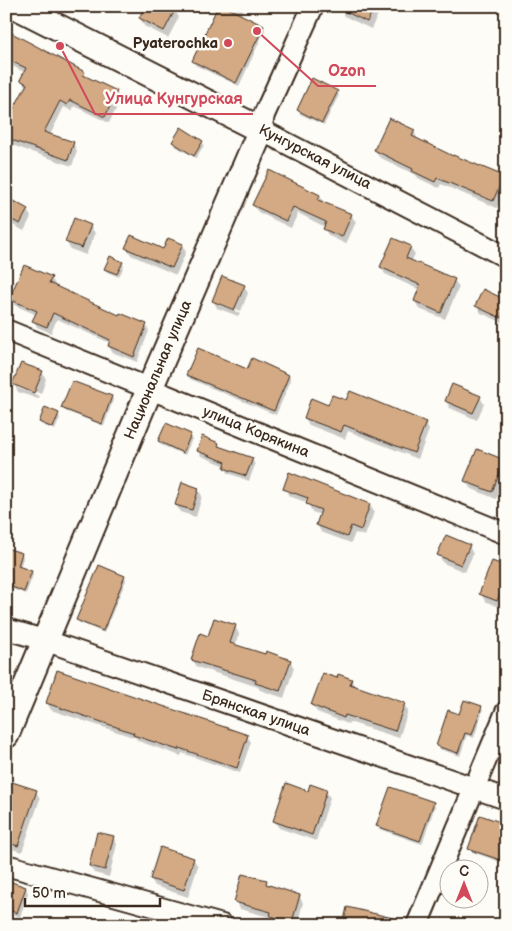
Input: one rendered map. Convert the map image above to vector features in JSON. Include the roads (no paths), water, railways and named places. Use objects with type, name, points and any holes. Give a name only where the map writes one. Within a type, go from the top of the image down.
[{"type":"street","name":"Кунгурская улица","points":[[16,6],[506,257]]},
{"type":"street","name":"Национальная улица","points":[[6,735],[150,388],[261,130],[264,115],[313,6]]},
{"type":"street","name":"улица Корякина","points":[[6,330],[506,534]]},
{"type":"street","name":"Брянская улица","points":[[6,629],[44,640],[506,799]]},
{"type":"street","points":[[417,925],[506,712]]},
{"type":"street","points":[[6,865],[222,925]]},
{"type":"place","name":"Ozon","points":[[257,31]]},
{"type":"place","name":"Pyaterochka","points":[[228,43]]},
{"type":"place","name":"Улица Кунгурская","points":[[60,46]]}]
